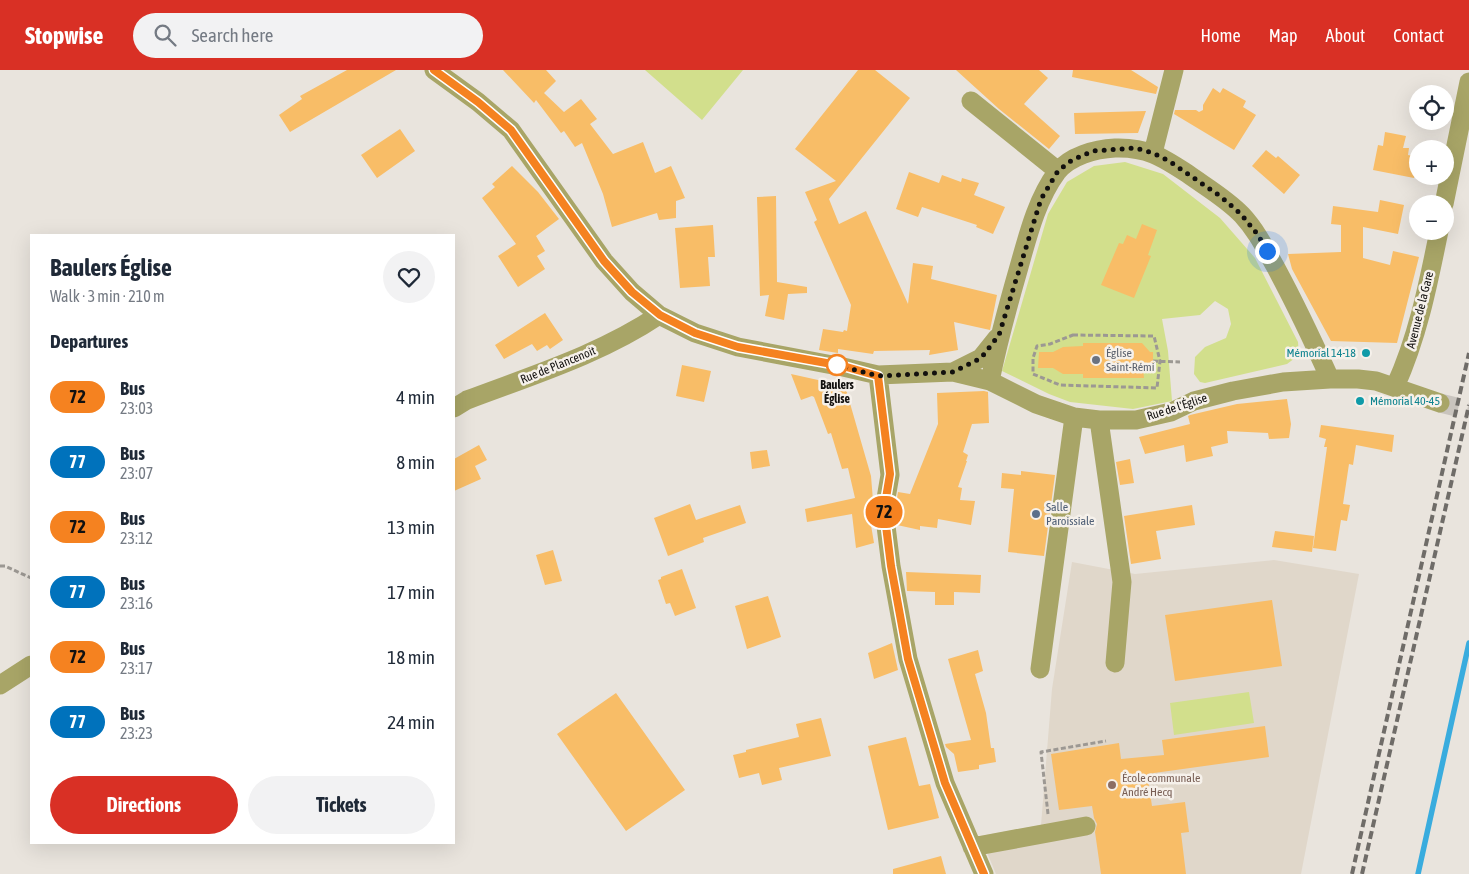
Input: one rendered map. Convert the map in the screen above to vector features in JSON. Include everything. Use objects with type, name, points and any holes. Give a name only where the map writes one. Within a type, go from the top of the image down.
[{"type":"street","points":[[434,70],[478,102],[511,130],[604,261],[632,292],[660,315],[695,333],[738,347],[843,366],[878,376],[944,373],[981,358],[999,335]]},
{"type":"street","points":[[1153,153],[1174,70]]},
{"type":"street","points":[[1446,195],[1469,82]]},
{"type":"street","points":[[971,101],[1058,171]]},
{"type":"street","points":[[990,381],[999,335],[1041,199],[1058,171],[1072,160],[1093,151],[1135,148],[1153,153],[1169,161],[1220,196],[1247,221],[1258,235],[1284,281],[1330,379]]},
{"type":"street","name":"Avenue de la Gare","points":[[1395,387],[1407,360],[1422,311],[1437,240]]},
{"type":"street","name":"Rue de Plancenoit","points":[[455,407],[467,400],[586,355],[636,331],[660,315]]},
{"type":"street","name":"Rue de l'Église","points":[[944,373],[990,381],[1036,404],[1074,417],[1099,420],[1136,420],[1171,412],[1194,400],[1234,391],[1283,382],[1330,379],[1376,381],[1440,403]]},
{"type":"street","points":[[878,376],[890,474],[884,510],[891,566],[908,659],[945,783],[984,874]]},
{"type":"street","points":[[1040,669],[1074,417]]},
{"type":"street","points":[[1099,420],[1122,582],[1115,663]]},
{"type":"street","points":[[0,685],[30,666]]},
{"type":"street","points":[[972,847],[1086,826]]},
{"type":"path","points":[[1073,335],[1154,336],[1160,361],[1157,388],[1060,385],[1033,374],[1033,358],[1037,346],[1050,344],[1073,335]]},
{"type":"path","points":[[1153,361],[1180,362]]},
{"type":"path","points":[[0,566],[5,566],[30,578]]},
{"type":"path","points":[[1051,832],[1041,752],[1106,741]]},
{"type":"shaded area","points":[[1274,560],[1359,574],[1301,874],[996,874],[980,836],[1041,825],[1052,689],[1072,562],[1135,574]]},
{"type":"green space","points":[[645,70],[743,70],[702,120]]},
{"type":"green space","points":[[1125,162],[1163,174],[1220,218],[1255,258],[1298,342],[1299,355],[1287,364],[1205,383],[1200,382],[1194,374],[1195,357],[1205,347],[1226,338],[1231,324],[1228,309],[1215,301],[1200,315],[1162,319],[1168,351],[1172,401],[1133,409],[1070,402],[1002,371],[1048,214],[1067,182],[1094,166]]},
{"type":"green space","points":[[1249,692],[1254,723],[1174,735],[1170,703]]},
{"type":"building","points":[[347,70],[396,70],[290,132],[279,115],[302,99],[300,96]]},
{"type":"building","points":[[503,70],[546,70],[556,81],[544,93],[564,112],[581,99],[597,119],[590,124],[613,154],[643,142],[655,173],[671,166],[685,198],[676,201],[676,218],[659,220],[657,213],[612,227],[603,194],[582,143],[575,147],[564,131],[561,133],[536,100],[534,103]]},
{"type":"building","points":[[858,70],[875,70],[910,98],[829,199],[839,224],[866,211],[908,304],[913,263],[933,266],[931,279],[997,295],[990,330],[954,322],[958,350],[929,355],[930,350],[874,351],[873,354],[838,349],[838,353],[819,350],[823,329],[847,331],[851,305],[814,222],[817,220],[805,192],[836,181],[795,149]]},
{"type":"building","points":[[956,70],[1039,70],[1048,78],[1024,104],[1060,136],[1049,149],[999,109]]},
{"type":"building","points":[[1073,70],[1131,70],[1158,87],[1156,94],[1072,77]]},
{"type":"building","points":[[1213,88],[1220,93],[1223,88],[1246,101],[1243,107],[1256,115],[1234,150],[1174,114],[1175,110],[1196,110],[1199,112],[1203,110],[1203,105]]},
{"type":"building","points":[[1146,111],[1138,133],[1075,134],[1074,113]]},
{"type":"building","points":[[400,129],[415,151],[377,178],[361,155]]},
{"type":"building","points":[[1385,132],[1406,136],[1403,148],[1409,148],[1409,177],[1373,170],[1378,145],[1383,146]]},
{"type":"building","points":[[1266,150],[1276,158],[1278,156],[1300,175],[1284,194],[1252,166]]},
{"type":"building","points":[[512,166],[538,192],[559,219],[536,236],[545,251],[537,256],[545,269],[518,287],[498,256],[516,244],[482,198],[495,187],[492,184]]},
{"type":"building","points":[[909,172],[939,183],[942,175],[961,182],[962,178],[979,183],[974,195],[1005,207],[993,234],[976,227],[977,225],[922,207],[918,217],[896,209]]},
{"type":"building","points":[[776,196],[777,282],[807,287],[807,293],[788,294],[784,320],[765,316],[769,295],[760,296],[757,197]]},
{"type":"building","points":[[1380,200],[1404,205],[1398,234],[1363,227],[1363,258],[1390,265],[1393,251],[1419,257],[1397,343],[1331,341],[1292,269],[1288,254],[1341,252],[1341,225],[1331,224],[1333,206],[1378,212]]},
{"type":"building","points":[[1142,224],[1157,230],[1148,255],[1151,256],[1134,298],[1101,285],[1119,243],[1123,244],[1127,235],[1136,239]]},
{"type":"building","points":[[713,225],[715,257],[708,257],[710,286],[680,288],[675,228]]},
{"type":"building","points":[[545,313],[563,340],[550,349],[547,345],[537,351],[532,344],[504,359],[495,345]]},
{"type":"building","name":"Église Saint-Rémi","points":[[1083,343],[1142,343],[1150,352],[1153,352],[1153,368],[1143,368],[1144,378],[1083,378],[1083,374],[1063,374],[1053,368],[1038,368],[1039,352],[1053,352],[1063,347],[1083,346]]},
{"type":"building","points":[[682,365],[711,371],[704,402],[676,396]]},
{"type":"building","points":[[791,374],[845,386],[871,476],[875,525],[871,525],[874,543],[856,548],[852,514],[807,522],[805,509],[855,498],[848,468],[842,469],[831,433],[828,434],[814,397],[801,400]]},
{"type":"building","points":[[988,392],[989,423],[972,424],[963,452],[968,455],[967,461],[958,487],[962,488],[960,500],[975,501],[971,525],[938,519],[937,528],[920,526],[920,530],[897,525],[895,510],[898,492],[910,494],[938,424],[937,393]]},
{"type":"building","points":[[1287,399],[1291,424],[1289,438],[1269,439],[1268,433],[1227,431],[1228,443],[1211,447],[1213,456],[1186,462],[1184,445],[1145,454],[1139,437],[1190,424],[1188,416],[1190,415],[1237,404]]},
{"type":"building","points":[[1321,425],[1394,435],[1392,452],[1356,445],[1353,465],[1349,464],[1343,504],[1350,505],[1347,521],[1341,520],[1336,551],[1313,548],[1327,447],[1324,447],[1326,439],[1319,437]]},
{"type":"building","points":[[479,445],[487,460],[475,466],[481,479],[455,491],[455,458]]},
{"type":"building","points":[[767,450],[770,466],[752,469],[750,452]]},
{"type":"building","points":[[1130,459],[1134,483],[1120,485],[1116,462]]},
{"type":"building","name":"Salle Paroissiale","points":[[1021,471],[1055,475],[1044,556],[1008,552],[1014,489],[1001,488],[1002,473],[1021,475]]},
{"type":"building","points":[[690,504],[696,520],[740,505],[746,523],[703,538],[704,542],[668,556],[654,518]]},
{"type":"building","points":[[1192,505],[1195,525],[1156,531],[1161,559],[1131,564],[1124,516]]},
{"type":"building","points":[[1275,531],[1314,536],[1312,552],[1272,547]]},
{"type":"building","points":[[553,550],[562,581],[545,585],[536,555]]},
{"type":"building","points":[[682,569],[696,608],[675,616],[670,603],[666,604],[658,580]]},
{"type":"building","points":[[906,572],[981,575],[980,593],[954,592],[954,605],[935,605],[935,592],[907,591]]},
{"type":"building","points":[[768,596],[781,637],[747,649],[735,606]]},
{"type":"building","points":[[1272,600],[1282,666],[1175,681],[1165,615]]},
{"type":"building","points":[[892,643],[898,670],[874,679],[868,653]]},
{"type":"building","points":[[978,650],[983,671],[975,674],[986,713],[991,748],[994,748],[996,762],[979,765],[979,769],[958,772],[954,754],[945,744],[971,740],[948,659]]},
{"type":"building","points":[[616,693],[685,790],[626,831],[557,734]]},
{"type":"building","points":[[821,718],[831,756],[779,768],[782,780],[762,785],[759,773],[739,778],[733,755],[799,737],[796,724]]},
{"type":"building","points":[[1265,726],[1269,757],[1147,774],[1152,806],[1185,802],[1189,832],[1181,833],[1186,874],[1101,874],[1095,832],[1097,824],[1092,806],[1059,810],[1051,754],[1119,743],[1121,759],[1164,755],[1162,740]]},
{"type":"building","points":[[906,737],[919,786],[930,784],[939,818],[888,830],[868,746]]},
{"type":"building","points":[[941,856],[946,874],[893,874],[893,869]]},
{"type":"waterway","points":[[1418,874],[1469,643]]},
{"type":"tunnel","points":[[1440,403],[1469,410]]},
{"type":"railway","points":[[1352,874],[1469,353]]},
{"type":"railway","points":[[1362,874],[1469,405]]},
{"type":"bus line","name":"72","points":[[434,70],[478,102],[511,130],[604,261],[632,292],[660,315],[695,333],[738,347],[843,366],[878,376],[890,474],[884,510],[891,566],[908,659],[945,783],[984,874]]},
{"type":"place","name":"Mémorial 14-18","points":[[1366,353]]},
{"type":"place","name":"Église Saint-Rémi","points":[[1096,360]]},
{"type":"place","name":"Baulers Église","points":[[837,365]]},
{"type":"place","name":"Mémorial 40-45","points":[[1360,401]]},
{"type":"place","name":"Salle Paroissiale","points":[[1036,514]]},
{"type":"place","name":"École communale André Hecq","points":[[1112,785]]},
{"type":"route","points":[[837,365],[878,376],[953,372],[981,358],[999,335],[1023,252],[1041,199],[1058,171],[1072,160],[1093,151],[1112,148],[1135,148],[1153,153],[1169,161],[1220,196],[1241,214],[1258,235],[1267,251]]}]
